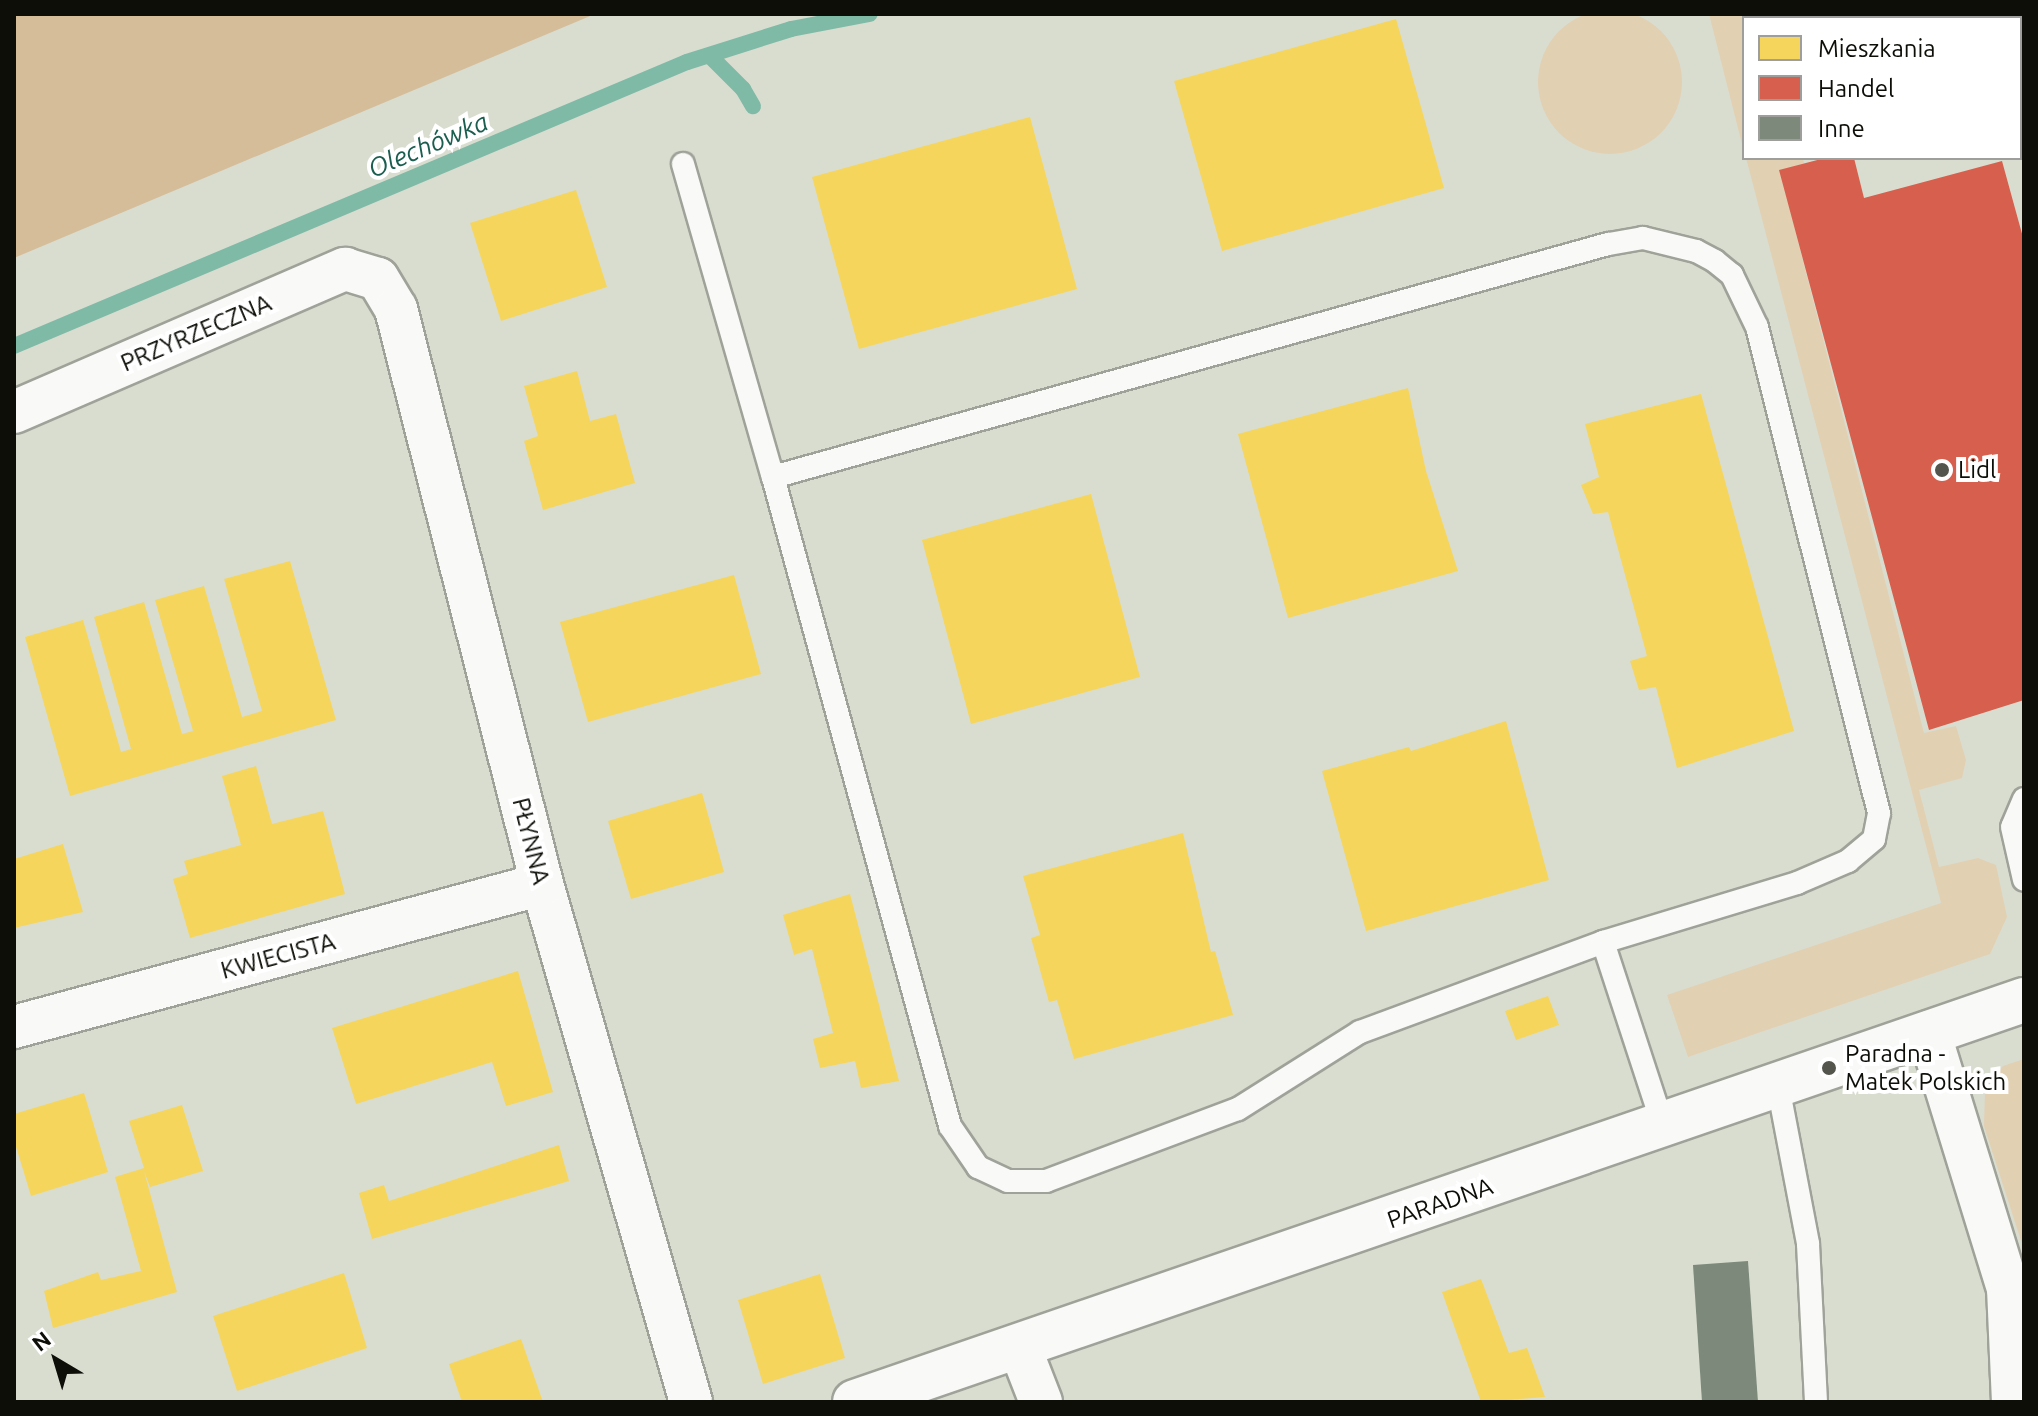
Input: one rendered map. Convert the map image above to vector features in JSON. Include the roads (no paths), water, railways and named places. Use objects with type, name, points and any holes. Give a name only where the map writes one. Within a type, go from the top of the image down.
[{"type":"street","name":"PRZYRZECZNA","points":[[14,412],[345,269],[378,279]]},
{"type":"street","name":"PŁYNNA","points":[[378,279],[396,309],[542,884],[691,1402]]},
{"type":"street","name":"KWIECISTA","points":[[14,1027],[542,884]]},
{"type":"street","name":"PARADNA","points":[[855,1402],[1020,1348],[2024,1000]]},
{"type":"street","points":[[1929,1032],[2008,1288],[2013,1402]]},
{"type":"street","points":[[1020,1348],[1041,1402]]},
{"type":"lane","points":[[683,164],[773,477],[950,1126],[978,1167],[1008,1181],[1046,1181],[1238,1109],[1360,1032],[1603,942],[1777,890],[1848,861],[1874,839],[1879,813],[1757,327],[1732,275],[1696,251],[1643,238],[1608,244],[773,477]]},
{"type":"lane","points":[[2024,799],[2012,827],[2024,880]]},
{"type":"lane","points":[[1603,942],[1663,1126]]},
{"type":"lane","points":[[1778,1086],[1808,1244],[1816,1402]]},
{"type":"waterway","name":"Olechówka","points":[[14,346],[687,62],[791,29],[870,14]]},
{"type":"waterway","points":[[710,56],[743,89],[753,106]]},
{"type":"place","name":"Lidl","points":[[1942,470]]},
{"type":"place","name":"Paradna - Matek Polskich","points":[[1829,1068]]}]
